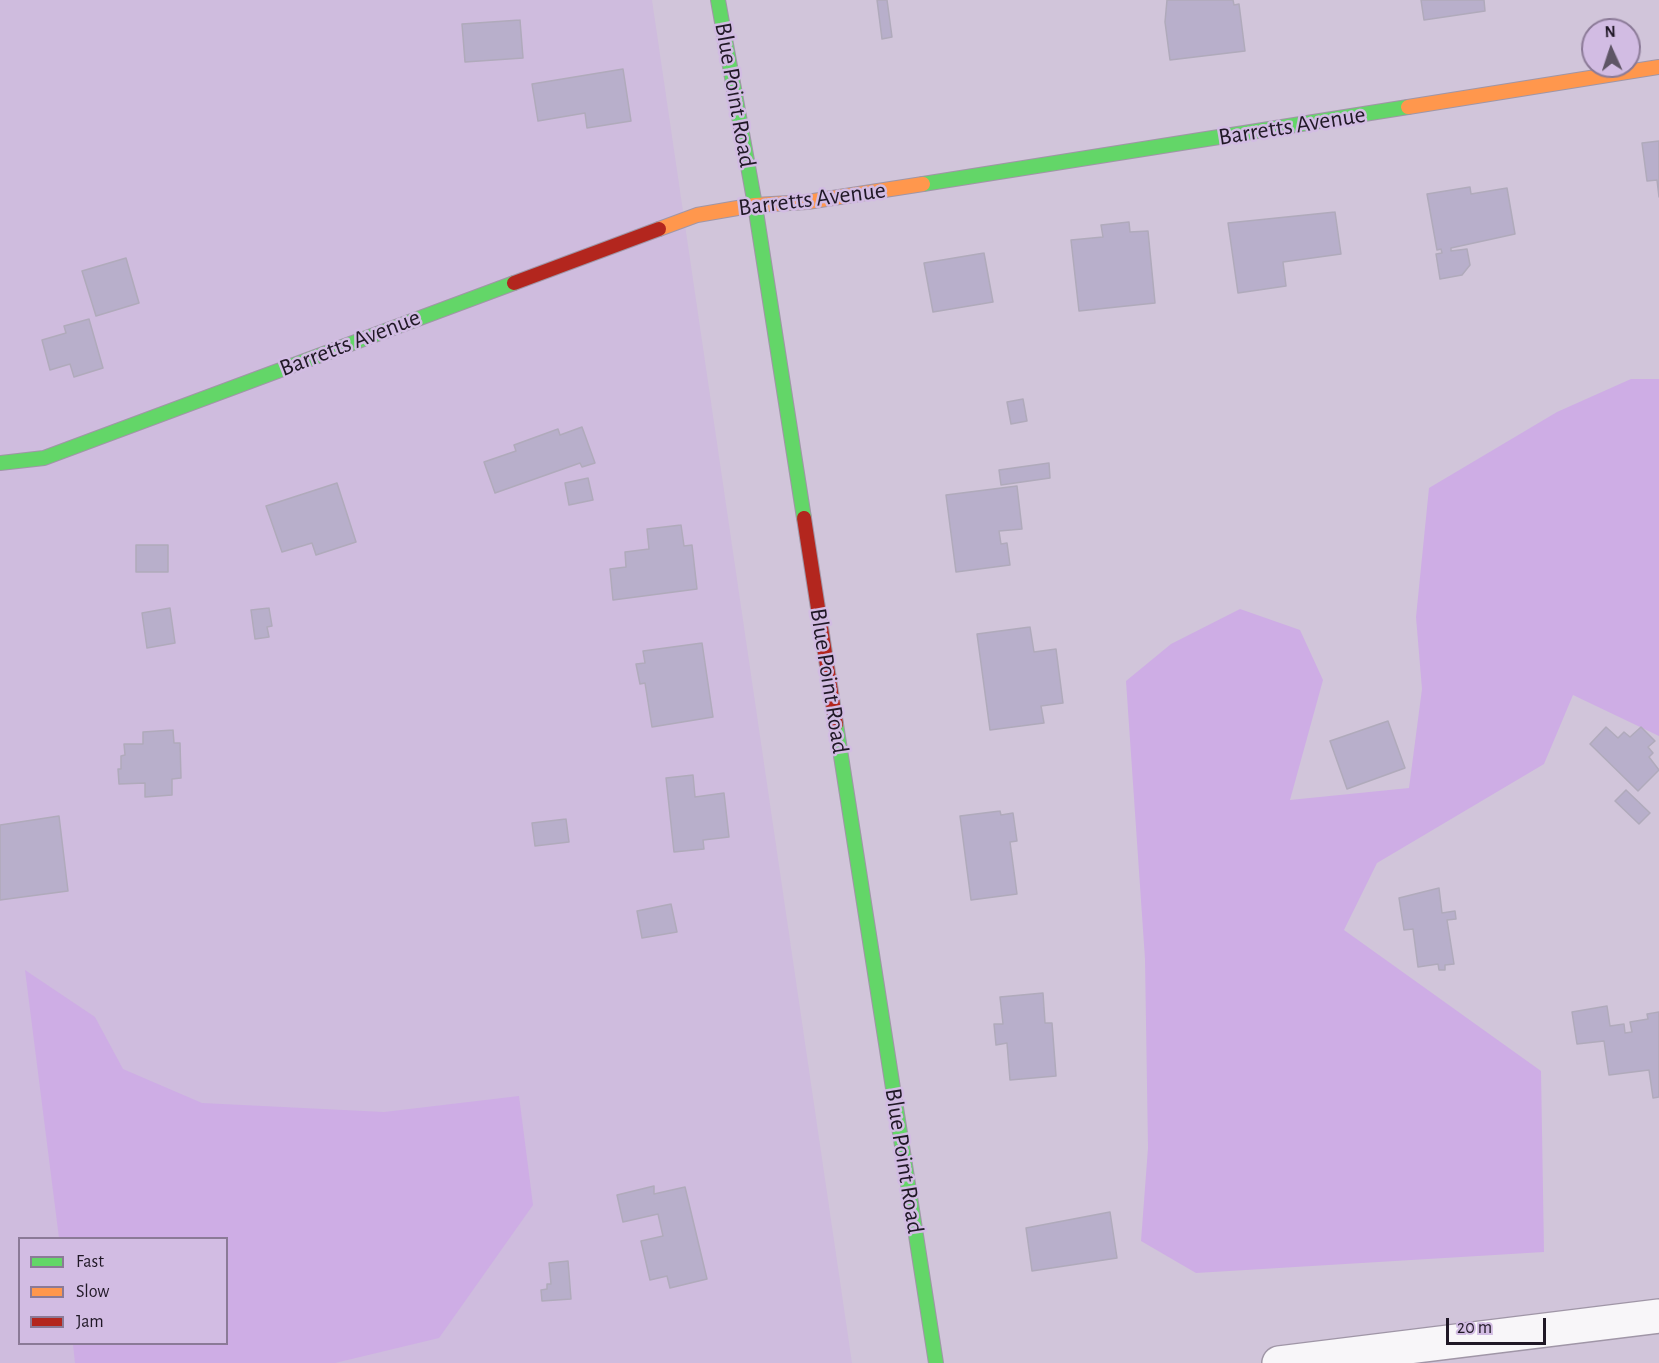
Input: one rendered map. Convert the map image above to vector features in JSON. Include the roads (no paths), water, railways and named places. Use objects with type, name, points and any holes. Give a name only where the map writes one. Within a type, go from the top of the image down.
[{"type":"street","name":"Blue Point Road","points":[[718,0],[755,205],[936,1363]]},
{"type":"street","name":"Barretts Avenue","points":[[0,463],[44,458],[697,215],[755,205],[807,202],[1659,68]]},
{"type":"street","points":[[1279,1363],[1659,1316]]}]
